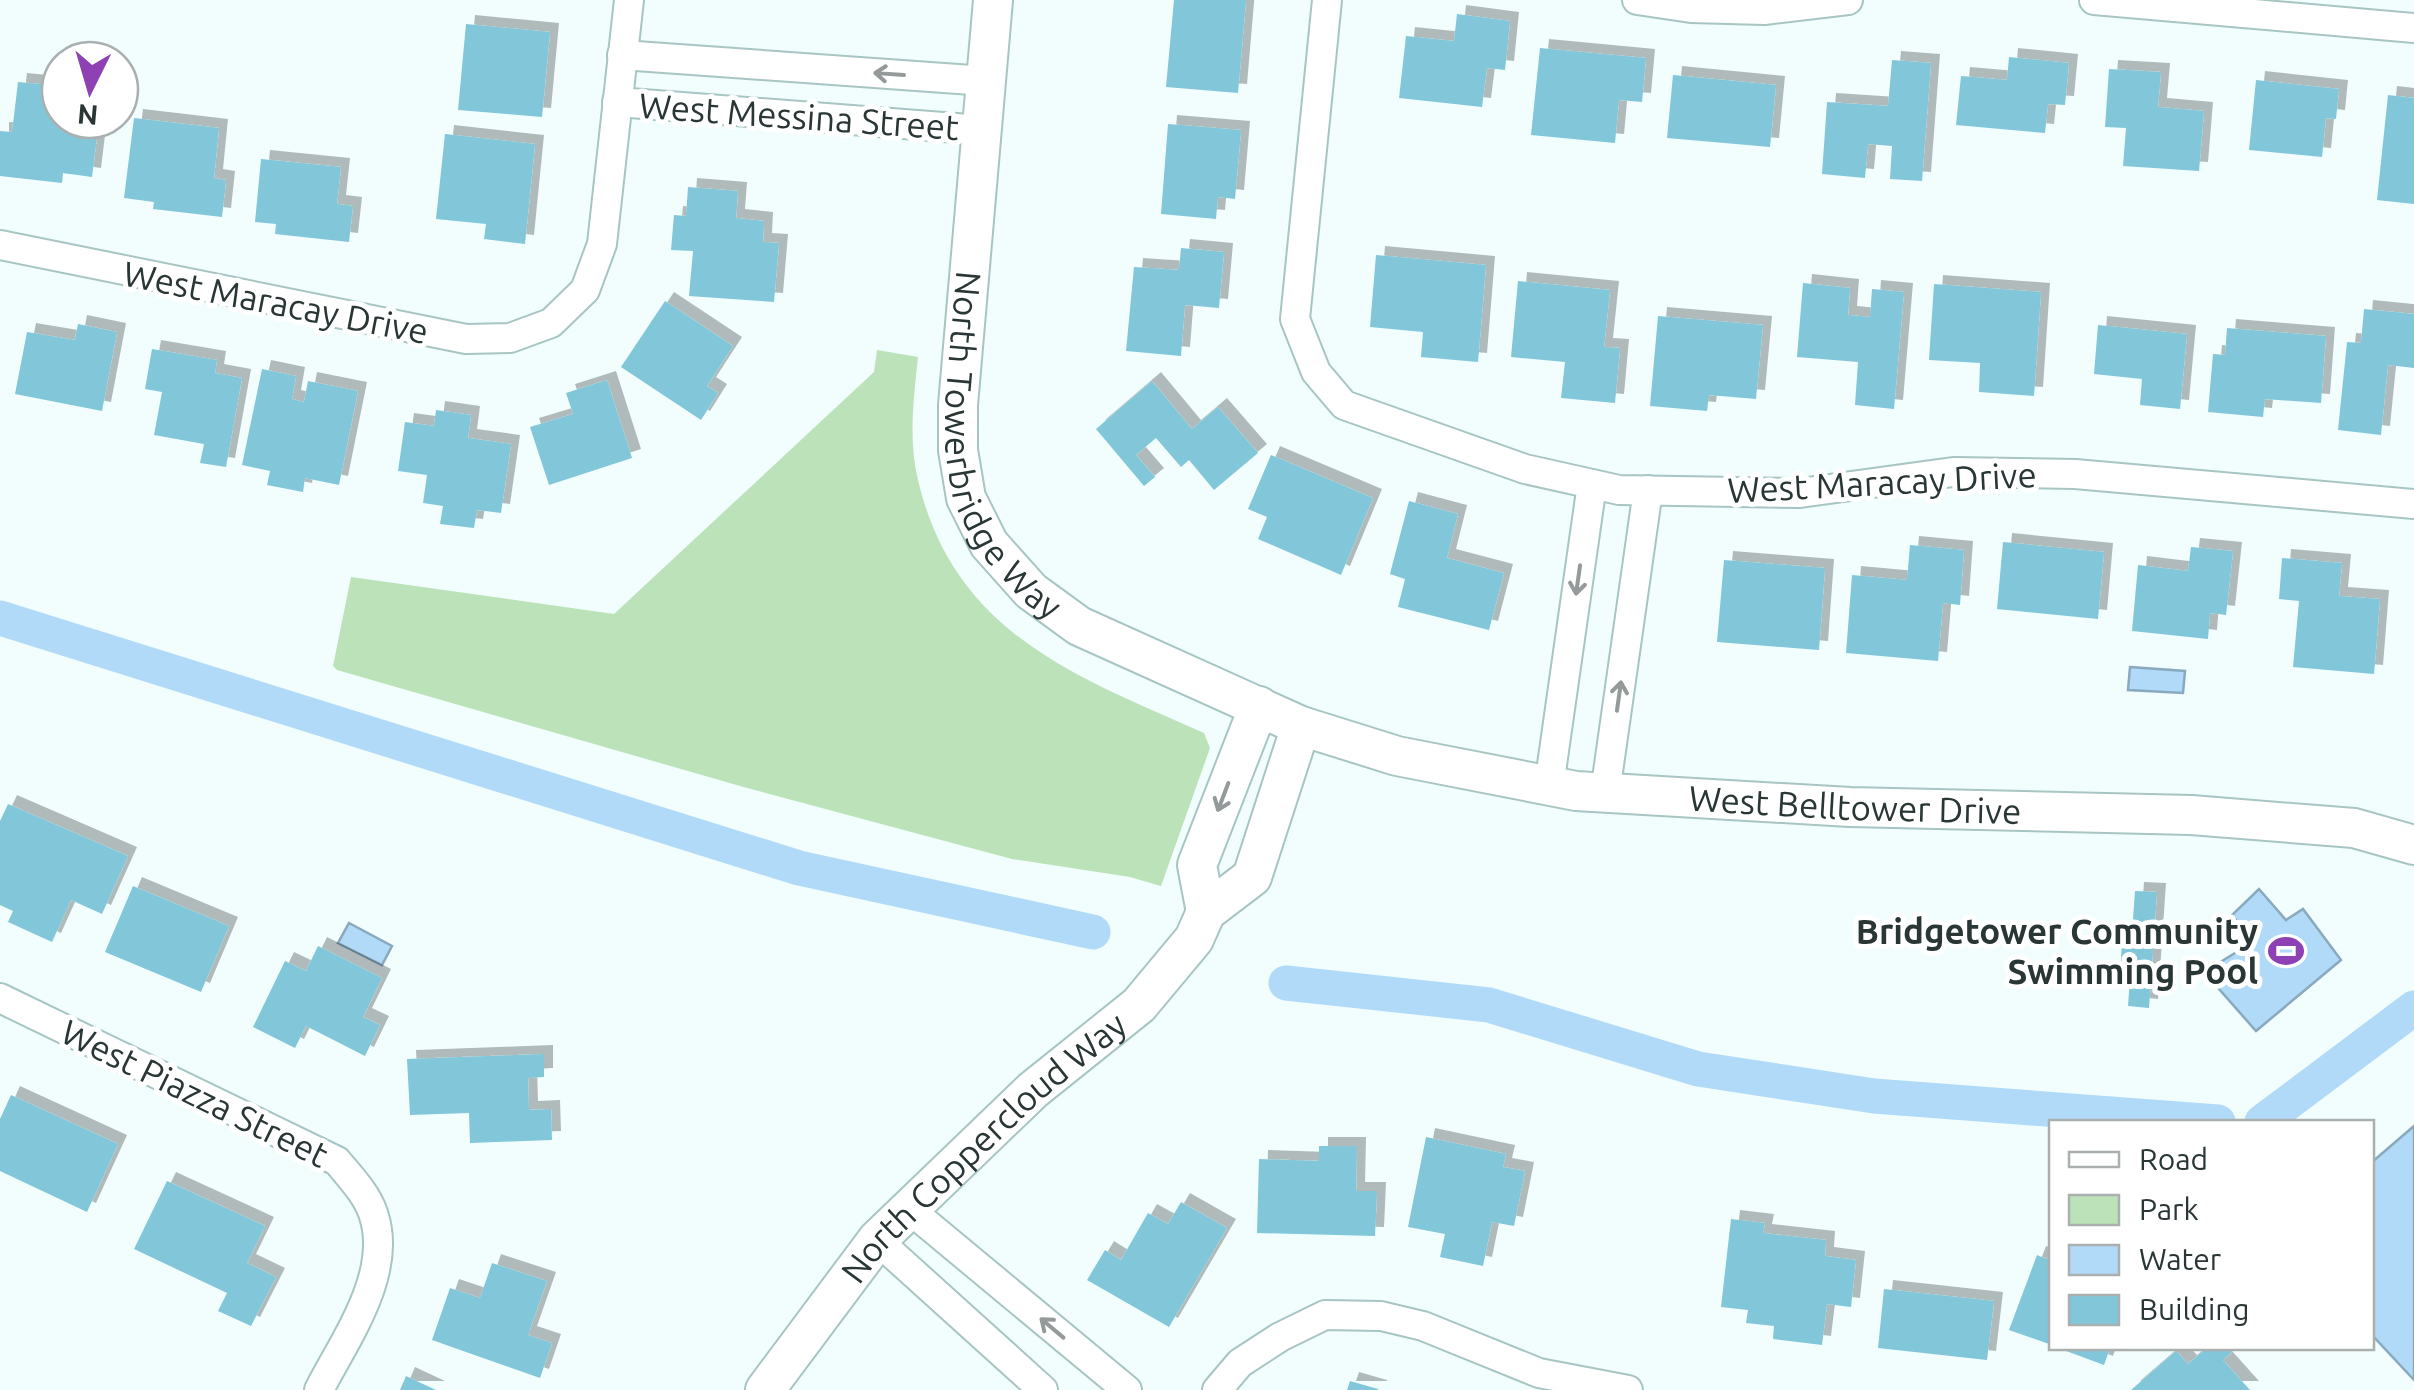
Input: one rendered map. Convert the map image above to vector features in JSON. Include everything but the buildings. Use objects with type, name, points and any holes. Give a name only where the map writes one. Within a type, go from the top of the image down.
[{"type":"street","points":[[617,102],[628,0]]},
{"type":"street","name":"North Towerbridge Way","points":[[993,0],[958,405],[958,450],[966,498],[990,544],[1032,592],[1071,620],[1301,726]]},
{"type":"street","name":"West Maracay Drive","points":[[1327,0],[1295,318],[1316,372],[1344,405],[1524,469],[1619,490],[1800,493],[1954,472],[2074,474],[2414,504]]},
{"type":"street","points":[[1637,0],[1690,8],[1764,10],[1848,0]]},
{"type":"street","points":[[2094,0],[2414,28]]},
{"type":"street","name":"West Messina Street","points":[[622,55],[986,81]]},
{"type":"street","name":"West Messina Street","points":[[617,102],[982,130]]},
{"type":"street","name":"West Maracay Drive","points":[[0,245],[466,340],[510,338],[551,323],[585,290],[602,244],[617,102]]},
{"type":"street","points":[[1550,786],[1592,484]]},
{"type":"street","points":[[1605,793],[1648,490]]},
{"type":"street","points":[[1206,912],[1197,865],[1258,706]]},
{"type":"street","name":"West Belltower Drive","points":[[1301,726],[1397,756],[1605,793],[1850,807],[2190,815],[2354,828],[2414,845]]},
{"type":"street","name":"North Coppercloud Way","points":[[766,1390],[877,1240],[1033,1090],[1140,1005],[1194,939],[1206,912],[1252,877],[1301,726]]},
{"type":"street","name":"West Piazza Street","points":[[0,998],[337,1160],[372,1209],[378,1250],[370,1288],[319,1390]]},
{"type":"street","points":[[909,1209],[1127,1390]]},
{"type":"street","points":[[877,1240],[1043,1390]]},
{"type":"street","points":[[1217,1390],[1240,1363],[1280,1337],[1325,1316],[1381,1316],[1423,1326],[1539,1373],[1628,1390]]},
{"type":"green space","points":[[877,350],[918,357],[913,434],[918,480],[935,532],[960,576],[990,612],[1066,668],[1204,733],[1210,748],[1161,886],[1130,877],[1012,859],[740,786],[333,666],[351,577],[614,614],[874,372]]},
{"type":"water","points":[[2130,667],[2185,671],[2183,693],[2128,690]]},
{"type":"water","name":"Bridgetower Community Swimming Pool","points":[[2259,889],[2286,920],[2303,909],[2341,960],[2256,1031],[2204,972],[2253,942],[2232,915]]},
{"type":"water","points":[[349,923],[392,946],[382,965],[338,943]]},
{"type":"water","points":[[2414,1126],[2414,1380],[2374,1337],[2374,1160]]},
{"type":"waterway","points":[[0,618],[799,868],[1093,932]]},
{"type":"waterway","points":[[1286,983],[1489,1005],[1698,1069],[1874,1096],[2192,1120]]},
{"type":"waterway","points":[[2265,1120],[2414,1008]]},
{"type":"place","name":"Bridgetower Community Swimming Pool","points":[[2286,951]]}]
